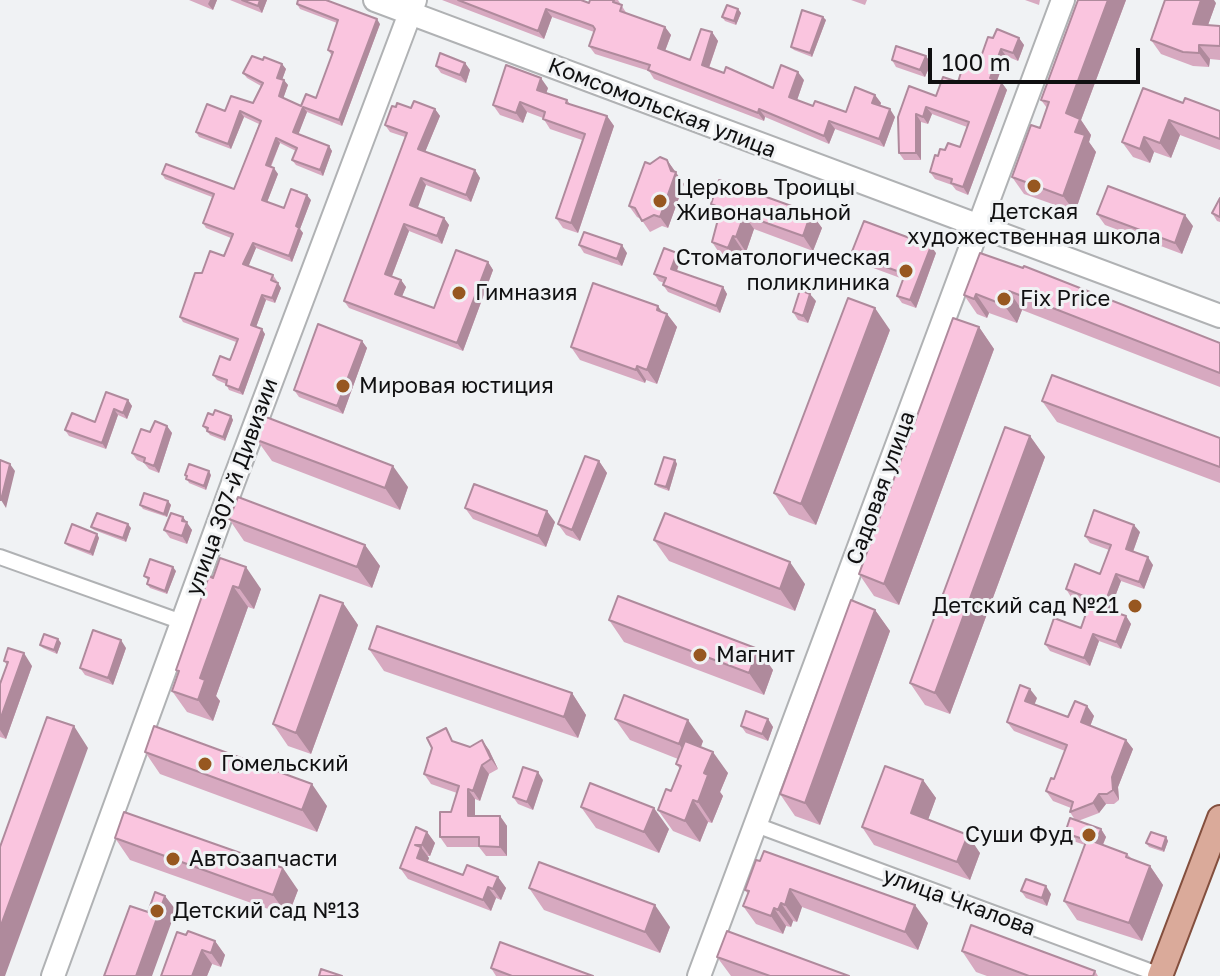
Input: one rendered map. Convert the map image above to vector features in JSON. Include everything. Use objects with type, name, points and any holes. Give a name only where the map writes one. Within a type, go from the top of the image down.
[{"type":"main road","points":[[1161,976],[1220,818]]},
{"type":"street","name":"Комсомольская улица","points":[[375,0],[413,7],[978,226],[1220,316]]},
{"type":"street","name":"Садовая улица","points":[[699,976],[1063,0]]},
{"type":"street","name":"улица 307-й Дивизии","points":[[53,976],[413,7]]},
{"type":"street","points":[[0,557],[182,622]]},
{"type":"street","name":"улица Чкалова","points":[[756,825],[1161,976]]},
{"type":"building","points":[[242,0],[260,0],[258,6]]},
{"type":"building","points":[[298,0],[326,0],[377,19],[339,120],[303,107],[293,132],[329,146],[320,170],[292,160],[297,148],[276,138],[266,165],[274,168],[262,200],[284,208],[291,189],[307,195],[289,256],[253,243],[243,264],[273,275],[271,280],[278,283],[272,298],[262,295],[251,325],[262,329],[239,390],[226,385],[227,380],[213,375],[220,356],[230,360],[238,339],[180,317],[195,273],[202,273],[210,251],[224,256],[233,234],[203,223],[214,194],[162,174],[166,164],[234,189],[261,121],[240,111],[228,144],[196,132],[207,104],[225,111],[231,96],[253,103],[263,83],[243,73],[252,56],[282,64],[277,78],[284,80],[279,96],[301,106],[306,94],[316,98],[333,52],[328,50],[338,20],[297,4]]},
{"type":"building","points":[[458,0],[581,0],[589,3],[590,0],[614,0],[622,5],[620,11],[665,27],[658,48],[690,60],[701,29],[712,32],[702,65],[724,73],[726,67],[773,88],[781,65],[798,72],[789,97],[813,106],[815,101],[846,112],[855,87],[875,95],[872,103],[890,109],[879,139],[829,121],[824,136],[759,109],[758,113],[648,70],[650,65],[589,46],[595,29],[593,26],[546,9],[538,31]]},
{"type":"building","points":[[1078,0],[1108,0],[1066,113],[1080,119],[1075,132],[1085,135],[1063,196],[1012,177],[1031,125],[1040,128],[1049,102],[1041,100]]},
{"type":"building","points":[[1165,0],[1201,0],[1193,24],[1220,26],[1220,46],[1199,45],[1199,53],[1183,52],[1151,40]]},
{"type":"building","points":[[727,5],[738,9],[734,21],[722,17]]},
{"type":"building","points":[[802,10],[823,17],[810,53],[791,47]]},
{"type":"building","points":[[997,29],[1019,38],[1013,53],[1001,49],[990,78],[1002,83],[963,187],[951,183],[952,179],[930,172],[940,149],[945,150],[948,143],[960,147],[969,122],[926,107],[923,117],[916,114],[916,153],[899,153],[898,117],[909,86],[936,96],[943,77],[958,82],[963,66],[976,71],[988,37],[993,38]]},
{"type":"building","points":[[896,46],[926,56],[920,70],[892,60]]},
{"type":"building","points":[[440,53],[465,63],[460,75],[436,66]]},
{"type":"building","points":[[506,65],[541,78],[537,90],[607,116],[571,223],[556,218],[585,134],[543,119],[545,112],[520,102],[516,113],[493,105]]},
{"type":"building","points":[[1143,88],[1183,103],[1185,98],[1220,111],[1220,139],[1169,120],[1160,143],[1144,137],[1140,149],[1122,142]]},
{"type":"building","points":[[414,101],[435,109],[418,149],[475,170],[466,195],[421,178],[410,205],[444,218],[437,236],[404,224],[385,274],[401,280],[395,294],[434,308],[456,250],[488,262],[457,343],[344,301],[407,133],[385,125],[392,106],[396,107],[397,103],[411,108]]},
{"type":"building","points":[[660,157],[667,160],[671,171],[676,172],[660,217],[654,215],[642,221],[635,208],[629,206],[645,162],[650,164]]},
{"type":"building","points":[[719,180],[811,213],[803,236],[744,215],[728,248],[712,242],[721,208],[711,204]]},
{"type":"building","points":[[1108,186],[1185,215],[1175,243],[1097,214]]},
{"type":"building","points":[[1220,198],[1220,217],[1212,213]]},
{"type":"building","name":"Стоматологическая поликлиника","points":[[864,221],[931,246],[910,300],[897,296],[905,274],[851,254]]},
{"type":"building","points":[[584,232],[622,245],[617,259],[579,245]]},
{"type":"building","points":[[664,248],[677,253],[671,269],[723,287],[716,306],[663,285],[666,278],[654,274]]},
{"type":"building","points":[[980,253],[1024,266],[1220,343],[1220,373],[1009,291],[1004,305],[976,294],[974,299],[964,295]]},
{"type":"building","points":[[593,283],[658,306],[657,310],[667,314],[647,370],[637,366],[636,370],[571,347]]},
{"type":"building","points":[[800,290],[810,294],[803,316],[793,312]]},
{"type":"building","points":[[848,298],[875,308],[801,504],[774,493]]},
{"type":"building","points":[[953,318],[979,327],[884,584],[859,574]]},
{"type":"building","points":[[318,324],[362,341],[337,406],[294,390]]},
{"type":"building","points":[[1052,375],[1220,438],[1220,467],[1042,401]]},
{"type":"building","points":[[106,392],[128,400],[123,413],[114,409],[102,443],[65,430],[72,413],[95,422]]},
{"type":"building","points":[[215,410],[231,416],[223,437],[207,431],[208,428],[203,426],[208,413],[213,415]]},
{"type":"building","points":[[266,417],[393,466],[385,488],[257,440]]},
{"type":"building","points":[[155,421],[167,426],[154,466],[132,453],[141,429],[150,432]]},
{"type":"building","points":[[1005,427],[1030,436],[935,693],[910,683]]},
{"type":"building","points":[[585,456],[599,461],[572,530],[558,524]]},
{"type":"building","points":[[664,457],[675,460],[666,487],[655,484]]},
{"type":"building","points":[[0,460],[10,464],[1,500],[0,500]]},
{"type":"building","points":[[189,464],[209,471],[204,486],[186,479]]},
{"type":"building","points":[[474,484],[547,511],[538,536],[465,508]]},
{"type":"building","points":[[144,493],[168,501],[164,514],[140,505]]},
{"type":"building","points":[[238,497],[365,545],[357,567],[229,519]]},
{"type":"building","points":[[1094,510],[1134,525],[1126,549],[1148,557],[1139,582],[1116,574],[1103,608],[1126,616],[1116,642],[1093,634],[1084,658],[1045,644],[1054,618],[1081,628],[1091,599],[1066,589],[1075,564],[1100,574],[1111,545],[1085,536]]},
{"type":"building","points":[[97,513],[128,524],[123,538],[91,527]]},
{"type":"building","points":[[171,513],[187,522],[182,536],[164,530]]},
{"type":"building","points":[[665,513],[790,562],[780,589],[654,540]]},
{"type":"building","points":[[72,524],[97,534],[90,552],[65,543]]},
{"type":"building","points":[[220,558],[246,567],[239,588],[233,586],[200,678],[205,680],[198,700],[172,691],[179,671],[176,670],[209,576],[213,578]]},
{"type":"building","points":[[150,559],[173,567],[165,591],[147,584],[149,578],[144,576]]},
{"type":"building","points":[[320,595],[343,603],[296,733],[273,724]]},
{"type":"building","points":[[618,596],[758,649],[749,673],[609,620]]},
{"type":"building","points":[[851,600],[875,610],[805,803],[780,794]]},
{"type":"building","points":[[377,626],[572,693],[564,717],[369,649]]},
{"type":"building","points":[[93,630],[121,640],[108,678],[80,668]]},
{"type":"building","points":[[44,634],[58,639],[54,650],[40,645]]},
{"type":"building","points":[[8,648],[24,653],[0,720],[0,684],[8,662],[4,661]]},
{"type":"building","points":[[1020,685],[1030,689],[1025,701],[1068,717],[1075,701],[1087,706],[1081,722],[1126,740],[1112,777],[1113,790],[1099,794],[1093,803],[1070,812],[1073,802],[1046,791],[1067,745],[1007,722]]},
{"type":"building","points":[[624,695],[688,720],[679,744],[615,719]]},
{"type":"building","points":[[746,711],[768,719],[762,734],[741,726]]},
{"type":"building","points":[[47,717],[74,726],[0,928],[0,847]]},
{"type":"building","points":[[154,726],[312,784],[302,810],[145,752]]},
{"type":"building","points":[[446,728],[452,741],[470,747],[482,740],[491,759],[482,765],[473,791],[468,789],[468,816],[500,816],[500,847],[479,846],[479,837],[440,837],[440,812],[451,812],[459,786],[424,774],[432,748],[427,738]]},
{"type":"building","points":[[685,741],[713,752],[704,773],[708,775],[698,802],[693,800],[685,821],[658,810],[666,789],[671,791],[681,766],[676,764]]},
{"type":"building","points":[[885,766],[923,780],[911,813],[968,835],[957,862],[862,827]]},
{"type":"building","points":[[523,767],[538,772],[527,802],[513,797]]},
{"type":"building","points":[[590,783],[654,808],[644,832],[581,807]]},
{"type":"building","points":[[124,812],[283,868],[273,895],[115,838]]},
{"type":"building","points":[[1070,818],[1101,829],[1096,842],[1065,833]]},
{"type":"building","points":[[416,827],[427,832],[422,845],[415,845],[421,847],[417,858],[463,875],[467,865],[498,877],[493,889],[488,887],[483,900],[400,868]]},
{"type":"building","points":[[1151,832],[1166,837],[1162,849],[1146,843]]},
{"type":"building","points":[[1087,839],[1150,866],[1129,923],[1064,901]]},
{"type":"building","points":[[764,851],[915,905],[905,932],[790,889],[785,905],[781,903],[778,910],[774,908],[771,916],[743,906],[749,891],[745,890],[756,860],[760,861]]},
{"type":"building","points":[[539,862],[655,905],[645,932],[529,888]]},
{"type":"building","points":[[1026,879],[1046,886],[1042,898],[1021,891]]},
{"type":"building","points":[[155,892],[165,896],[136,976],[104,976],[130,906],[148,912]]},
{"type":"building","points":[[971,925],[1095,971],[1093,976],[1029,976],[962,951]]},
{"type":"building","points":[[188,931],[215,941],[211,953],[202,950],[192,976],[161,976],[177,932],[186,935]]},
{"type":"building","points":[[727,931],[849,976],[770,976],[717,957]]},
{"type":"building","points":[[500,942],[593,976],[512,976],[491,968]]},
{"type":"building","points":[[321,969],[342,976],[319,976]]},
{"type":"place","name":"Детская художественная школа","points":[[1034,186]]},
{"type":"place","name":"Церковь Троицы Живоначальной","points":[[660,201]]},
{"type":"place","name":"Стоматологическая поликлиника","points":[[906,271]]},
{"type":"place","name":"Гимназия","points":[[459,293]]},
{"type":"place","name":"Fix Price","points":[[1004,299]]},
{"type":"place","name":"Мировая юстиция","points":[[343,386]]},
{"type":"place","name":"Детский сад №21","points":[[1135,606]]},
{"type":"place","name":"Магнит","points":[[700,655]]},
{"type":"place","name":"Гомельский","points":[[205,764]]},
{"type":"place","name":"Суши Фуд","points":[[1089,835]]},
{"type":"place","name":"Автозапчасти","points":[[173,859]]},
{"type":"place","name":"Детский сад №13","points":[[157,911]]}]
